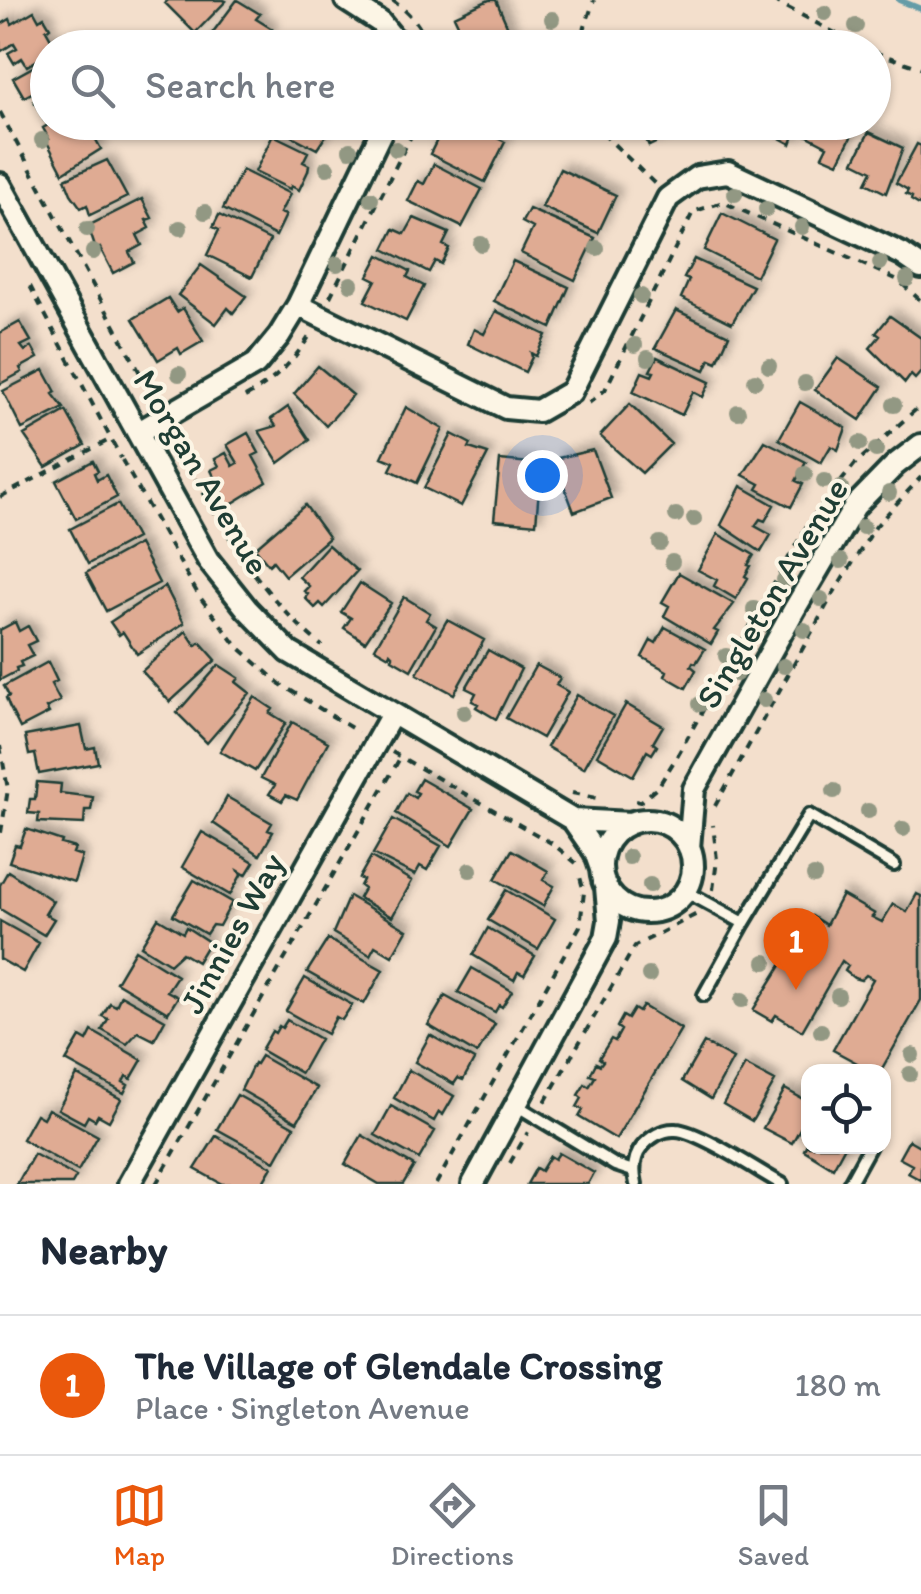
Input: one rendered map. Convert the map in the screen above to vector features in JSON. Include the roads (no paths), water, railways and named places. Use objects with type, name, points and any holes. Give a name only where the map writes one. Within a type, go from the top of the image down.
[{"type":"street","points":[[346,0],[386,30]]},
{"type":"street","points":[[140,436],[256,364],[279,336],[298,305],[377,140]]},
{"type":"street","points":[[298,305],[506,408],[538,411],[572,392],[668,198],[697,177],[728,172],[902,254],[921,267]]},
{"type":"street","name":"Morgan Avenue","points":[[0,184],[208,560],[248,609],[288,652],[573,820],[594,852],[604,878]]},
{"type":"street","name":"Singleton Avenue","points":[[639,821],[680,802],[694,789],[854,506],[895,464],[921,445]]},
{"type":"street","name":"Jinnies Way","points":[[129,1184],[392,714]]},
{"type":"street","name":"Singleton Avenue","points":[[689,848],[694,789]]},
{"type":"street","name":"Morgan Avenue","points":[[573,820],[639,821]]},
{"type":"street","points":[[473,1184],[606,938],[604,878],[609,841],[639,821],[659,822],[675,830],[689,848],[692,870],[685,891],[668,906],[648,912],[606,938]]},
{"type":"street","points":[[604,878],[625,906],[648,912]]},
{"type":"lane","points":[[704,995],[809,814],[894,866]]},
{"type":"lane","points":[[685,891],[744,924]]},
{"type":"lane","points":[[516,1105],[615,1165],[633,1171]]},
{"type":"lane","points":[[636,1184],[633,1171],[639,1150],[656,1134],[677,1130],[698,1137],[782,1184]]},
{"type":"lane","points":[[849,1184],[866,1154]]},
{"type":"waterway","points":[[899,0],[921,9]]},
{"type":"place","name":"The Village of Glendale Crossing","points":[[796,990]]}]
